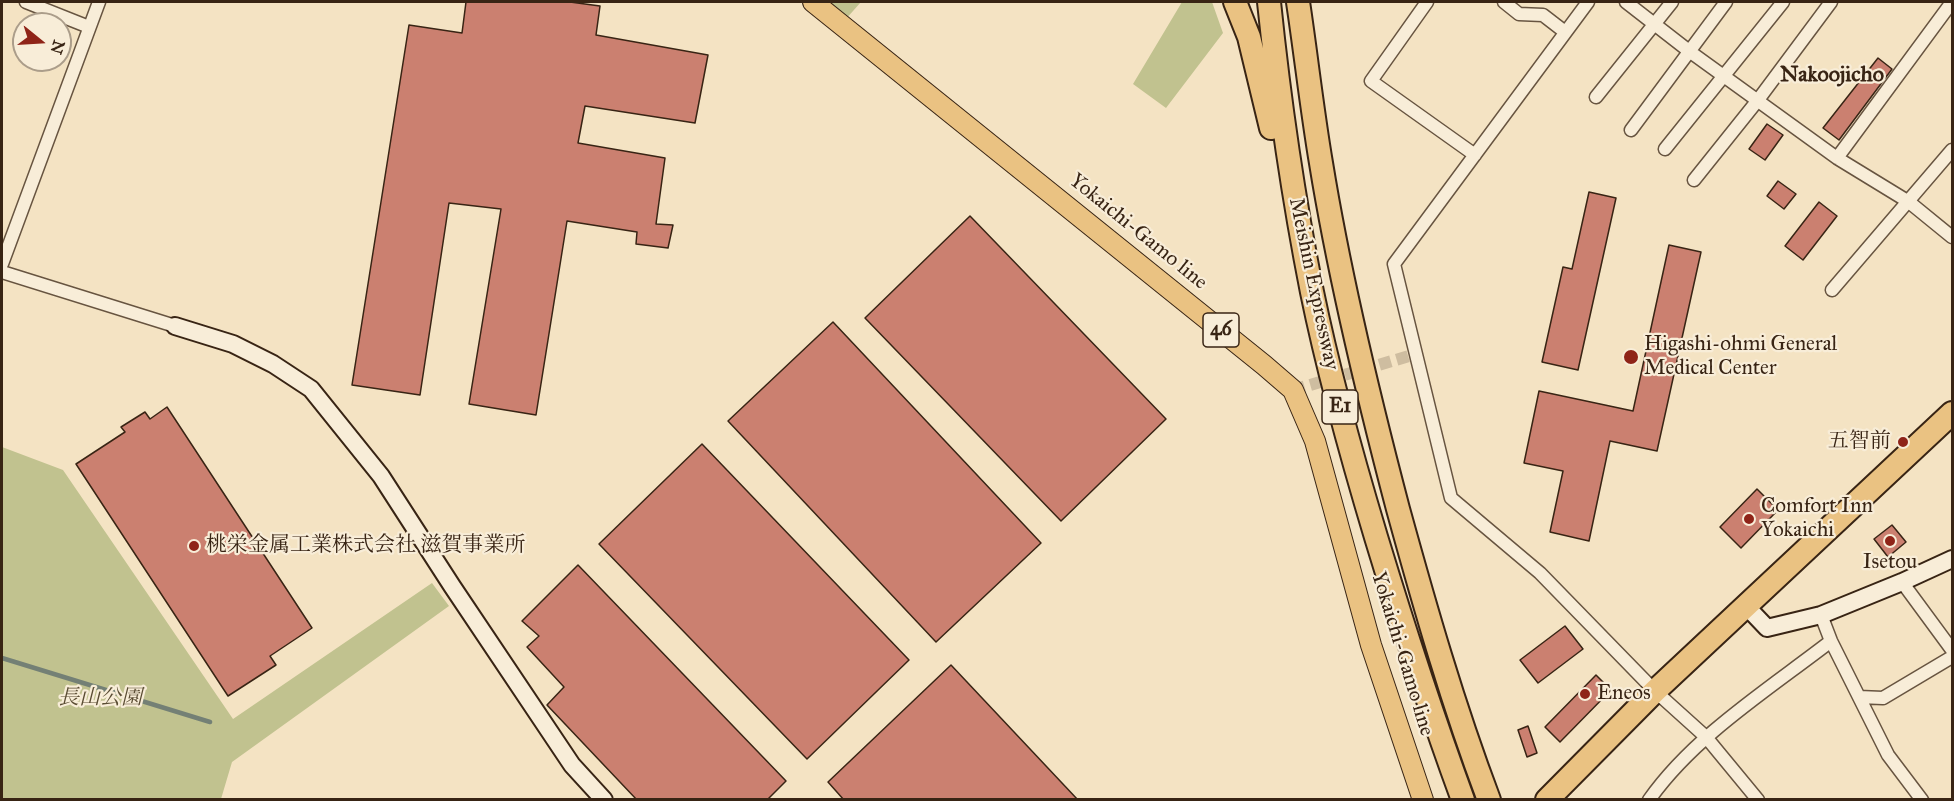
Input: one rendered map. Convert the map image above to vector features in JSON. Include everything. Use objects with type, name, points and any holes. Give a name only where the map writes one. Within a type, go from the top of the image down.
[{"type":"highway","points":[[1235,2],[1249,37],[1268,109],[1305,296],[1350,450]]},
{"type":"highway","name":"Meishin Expressway","points":[[1269,2],[1289,159],[1304,249],[1350,450],[1401,617],[1463,800]]},
{"type":"highway","name":"Meishin Expressway","points":[[1298,2],[1321,165],[1345,288],[1381,444],[1422,597],[1465,732],[1489,798]]},
{"type":"highway","points":[[1547,800],[1655,691],[1953,413]]},
{"type":"main road","name":"Yokaichi-Gamo line","points":[[813,2],[1293,390],[1316,441],[1371,645],[1423,800]]},
{"type":"street","points":[[26,2],[89,27]]},
{"type":"street","points":[[2,264],[99,2]]},
{"type":"street","points":[[1427,2],[1371,81],[1475,155]]},
{"type":"street","points":[[1504,2],[1519,14],[1543,15],[1565,32]]},
{"type":"street","points":[[1588,2],[1394,264],[1451,498],[1540,573],[1655,691],[1706,737],[1758,800]]},
{"type":"street","points":[[1626,2],[1689,51],[1837,158],[1909,202],[1953,237]]},
{"type":"street","points":[[1596,97],[1672,2]]},
{"type":"street","points":[[1631,130],[1726,2]]},
{"type":"street","points":[[1665,148],[1783,2]]},
{"type":"street","points":[[1694,180],[1758,100],[1831,2]]},
{"type":"street","points":[[1837,158],[1953,2]]},
{"type":"street","points":[[1832,290],[1953,150]]},
{"type":"street","points":[[2,272],[233,344],[273,363],[311,389],[381,476],[572,765],[604,800]]},
{"type":"street","points":[[1747,607],[1767,628],[1821,615],[1953,559]]},
{"type":"street","points":[[1902,582],[1953,650]]},
{"type":"street","points":[[1821,615],[1831,641],[1888,756],[1922,800]]},
{"type":"street","points":[[1648,800],[1660,783],[1706,737],[1831,641]]},
{"type":"street","points":[[1859,697],[1883,698],[1953,657]]},
{"type":"green space","points":[[822,2],[861,2],[845,20]]},
{"type":"green space","points":[[1182,2],[1212,2],[1223,33],[1166,108],[1133,84]]},
{"type":"green space","name":"長山公園","points":[[2,447],[63,470],[233,719],[432,583],[449,606],[232,762],[221,799],[2,799]]},
{"type":"building","points":[[466,2],[570,2],[600,6],[596,35],[708,55],[695,123],[585,106],[578,143],[665,158],[656,224],[673,225],[668,248],[636,244],[637,232],[567,221],[536,415],[469,404],[501,209],[449,203],[420,395],[352,385],[409,25],[462,33]]},
{"type":"building","points":[[1878,58],[1892,69],[1839,140],[1823,128]]},
{"type":"building","points":[[1767,124],[1783,135],[1765,160],[1749,149]]},
{"type":"building","points":[[1778,181],[1796,194],[1784,209],[1767,196]]},
{"type":"building","points":[[1589,192],[1616,198],[1578,370],[1542,362],[1563,267],[1572,269]]},
{"type":"building","points":[[1819,202],[1837,216],[1803,260],[1785,246]]},
{"type":"building","points":[[970,216],[1166,419],[1061,521],[865,318]]},
{"type":"building","points":[[1669,245],[1701,252],[1657,451],[1610,441],[1589,541],[1550,532],[1563,471],[1524,463],[1539,391],[1633,411]]},
{"type":"building","points":[[833,322],[1041,543],[936,642],[728,421]]},
{"type":"building","name":"桃栄金属工業株式会社 滋賀事業所","points":[[167,407],[312,628],[270,656],[276,665],[228,696],[76,464],[125,432],[121,427],[145,412],[150,419]]},
{"type":"building","points":[[702,444],[909,660],[807,759],[599,544]]},
{"type":"building","name":"Comfort Inn Yokaichi","points":[[1757,489],[1778,510],[1741,548],[1720,527]]},
{"type":"building","name":"Isetou","points":[[1892,525],[1906,542],[1888,557],[1874,539]]},
{"type":"building","points":[[578,565],[786,781],[767,800],[637,800],[547,705],[564,687],[527,647],[539,636],[522,621]]},
{"type":"building","points":[[1565,626],[1583,649],[1538,683],[1520,660]]},
{"type":"building","points":[[951,665],[1078,800],[844,800],[828,782]]},
{"type":"building","points":[[1596,675],[1611,690],[1560,742],[1545,727]]},
{"type":"building","points":[[1528,726],[1537,753],[1527,757],[1518,730]]},
{"type":"waterway","points":[[2,658],[210,722]]},
{"type":"tunnel","points":[[1293,390],[1416,354]]},
{"type":"place","name":"Higashi-ohmi General Medical Center","points":[[1631,357]]},
{"type":"place","name":"五智前","points":[[1903,442]]},
{"type":"place","name":"Comfort Inn Yokaichi","points":[[1749,519]]},
{"type":"place","name":"Isetou","points":[[1890,541]]},
{"type":"place","name":"桃栄金属工業株式会社 滋賀事業所","points":[[194,546]]},
{"type":"place","name":"Eneos","points":[[1585,694]]},
{"type":"district","name":"Nakoojicho","points":[[1832,76]]}]
